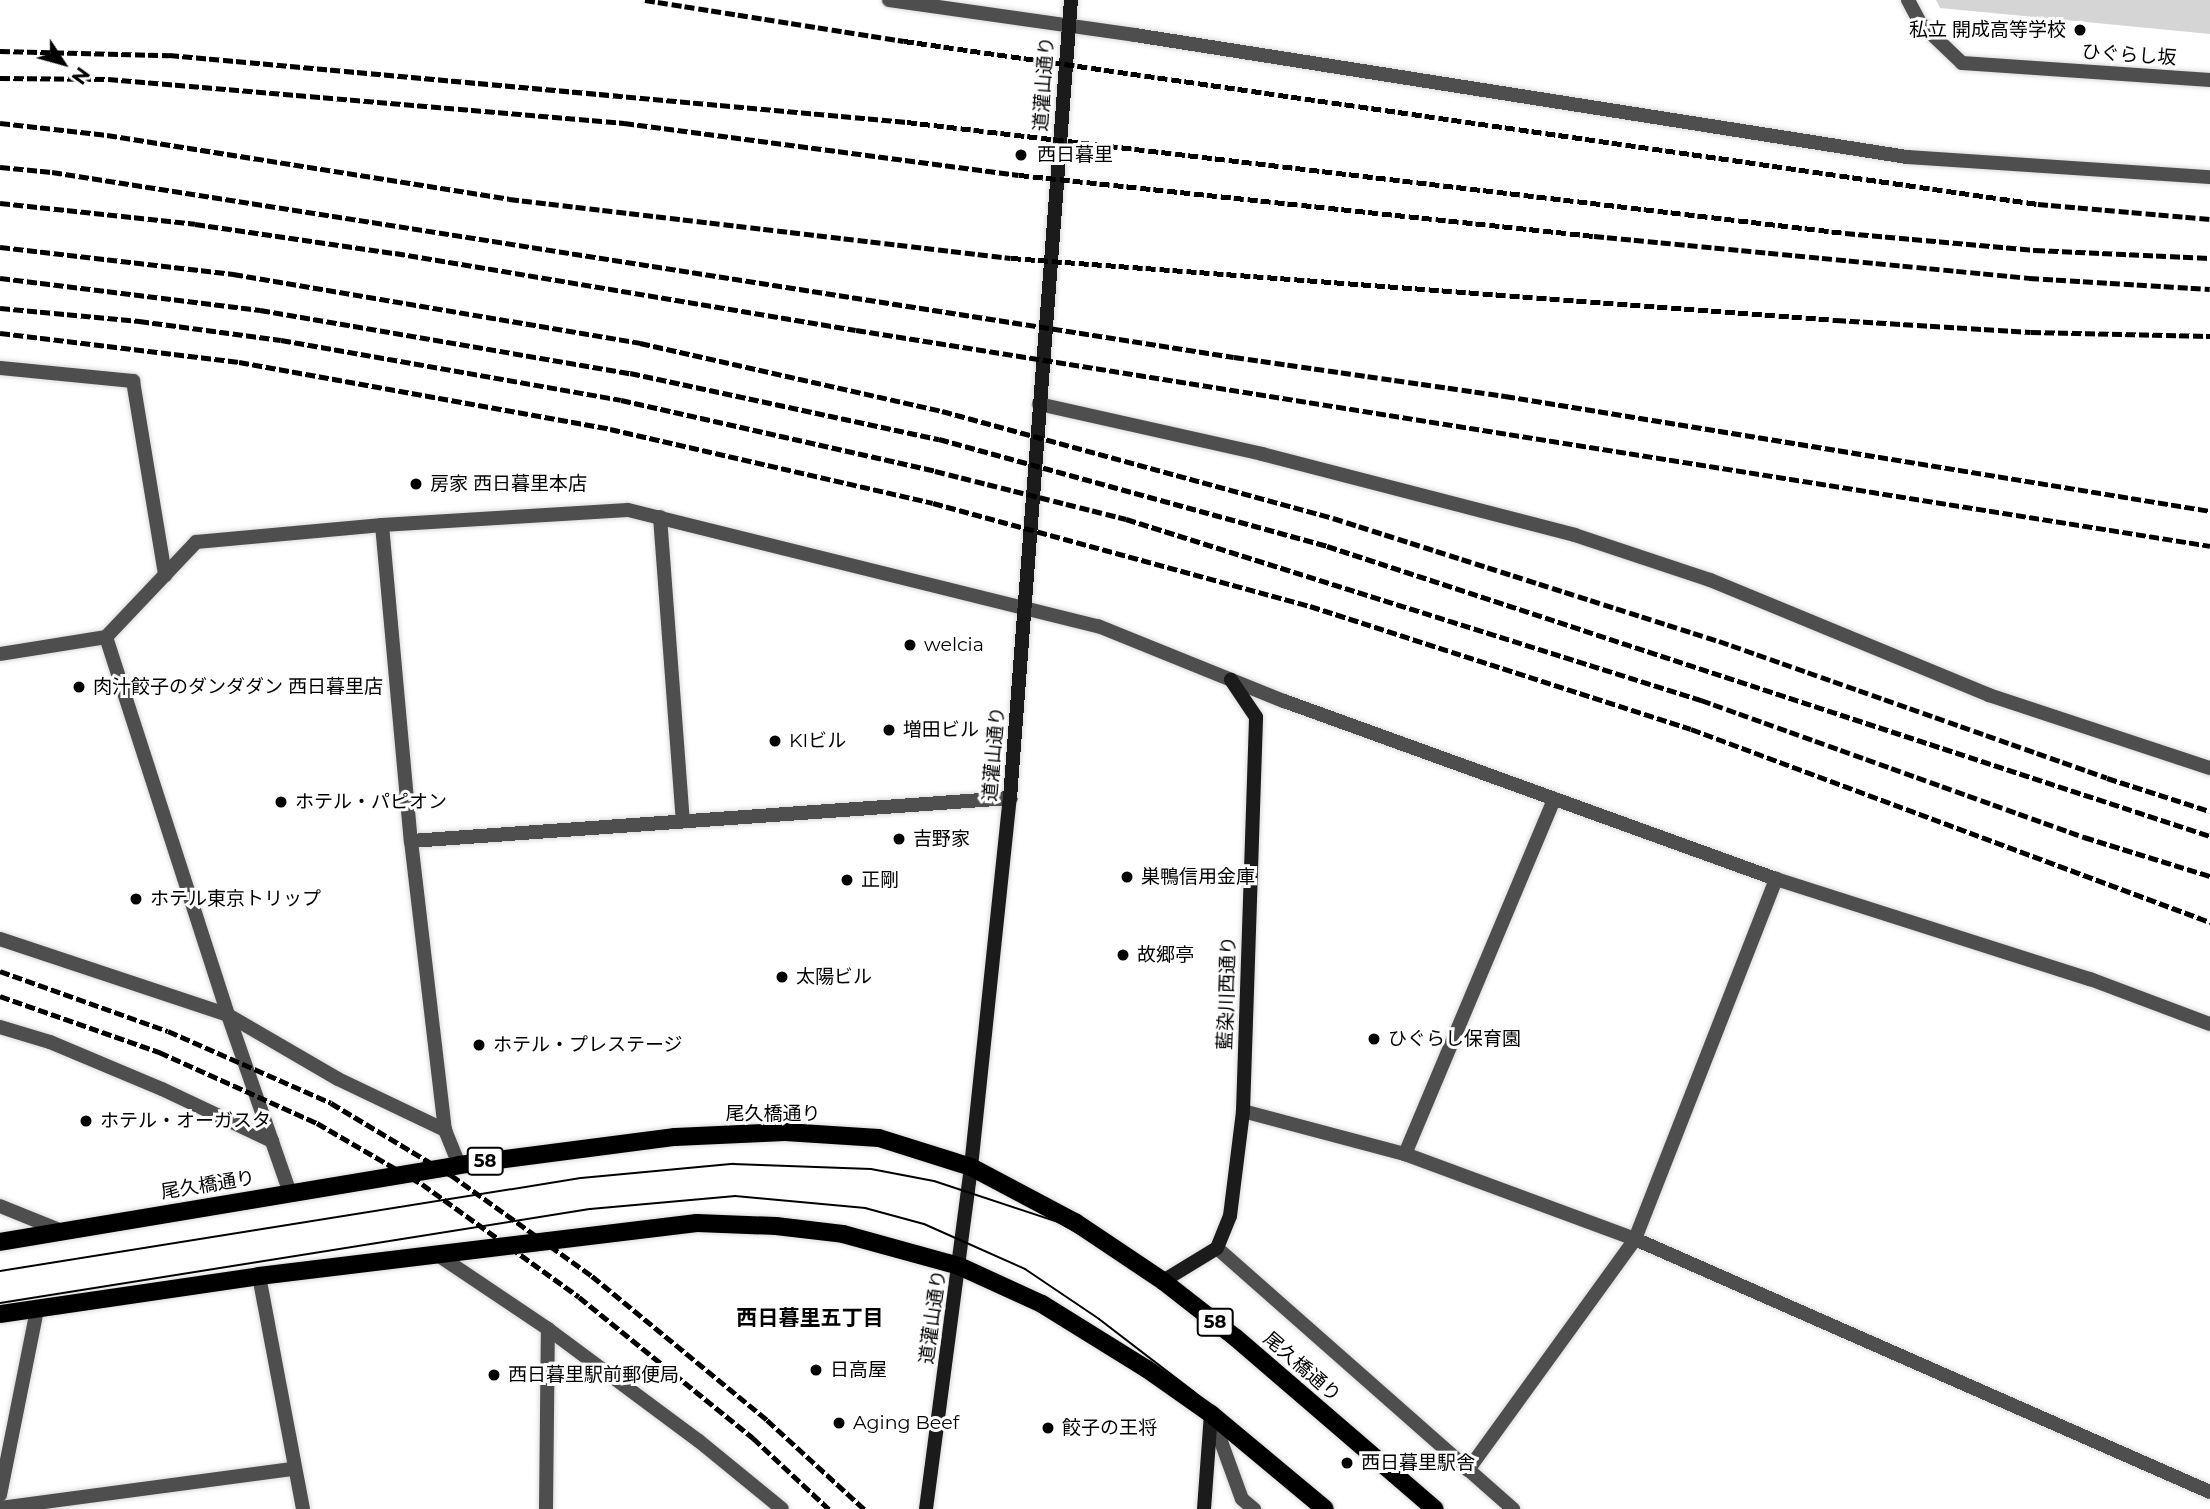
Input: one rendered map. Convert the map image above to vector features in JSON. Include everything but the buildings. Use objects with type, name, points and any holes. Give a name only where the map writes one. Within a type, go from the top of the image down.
[{"type":"main road","name":"道灌山通り","points":[[927,1509],[960,1266],[1010,798],[1070,0]]},
{"type":"main road","name":"藍染川西通り","points":[[1217,1248],[1230,1216],[1242,1111],[1256,717],[1230,680]]},
{"type":"main road","name":"尾久橋通り","points":[[0,1242],[459,1165],[675,1137],[785,1132],[879,1138],[971,1167],[1075,1222],[1163,1281],[1236,1338],[1436,1509]]},
{"type":"main road","points":[[0,1314],[435,1253],[697,1223],[776,1226],[843,1234],[960,1266],[1042,1304],[1147,1368],[1211,1414],[1325,1509]]},
{"type":"main road","points":[[1163,1281],[1217,1248]]},
{"type":"main road","points":[[1204,1509],[1211,1414]]},
{"type":"street","points":[[889,0],[1068,25],[1907,157],[2210,177]]},
{"type":"street","name":"ひぐらし坂","points":[[1908,0],[1920,23],[1962,63],[2210,80]]},
{"type":"street","points":[[0,368],[133,381],[165,575]]},
{"type":"street","points":[[1039,404],[1249,451],[1575,535],[1710,580],[1989,695],[2210,768]]},
{"type":"street","points":[[0,654],[106,637],[196,542],[382,525],[628,510],[1098,626],[1230,680],[1776,879],[2090,979],[2210,1024]]},
{"type":"street","points":[[660,517],[683,821]]},
{"type":"street","points":[[382,525],[411,841],[445,1130],[459,1165]]},
{"type":"street","points":[[106,637],[228,1015],[290,1193]]},
{"type":"street","points":[[411,841],[1010,798]]},
{"type":"street","points":[[1405,1154],[1554,799]]},
{"type":"street","points":[[1468,1469],[1635,1239],[1776,879]]},
{"type":"street","points":[[0,939],[228,1015],[338,1079],[445,1130]]},
{"type":"street","points":[[0,1027],[50,1042],[162,1089],[272,1141]]},
{"type":"street","points":[[1242,1111],[1405,1154],[1635,1239],[2210,1492]]},
{"type":"street","points":[[0,1206],[62,1231]]},
{"type":"street","points":[[1217,1248],[1513,1509]]},
{"type":"street","points":[[435,1253],[548,1329],[699,1441],[782,1509]]},
{"type":"street","points":[[260,1276],[303,1509]]},
{"type":"street","points":[[0,1495],[37,1309]]},
{"type":"street","points":[[545,1509],[548,1329]]},
{"type":"street","points":[[1211,1414],[1242,1499],[1254,1509]]},
{"type":"street","points":[[0,1508],[294,1469]]},
{"type":"shaded area","points":[[1936,0],[2210,0],[2210,34],[1940,8]]},
{"type":"tram line","points":[[0,1271],[581,1178],[733,1164],[871,1169],[934,1181],[1058,1222],[1142,1270],[1235,1339],[1437,1509]]},
{"type":"tram line","points":[[0,1303],[590,1209],[735,1196],[865,1208],[924,1224],[1025,1269],[1099,1319],[1193,1391],[1331,1509]]},
{"type":"railway","points":[[645,0],[904,41],[2038,204],[2210,219]]},
{"type":"railway","points":[[0,51],[169,55],[907,122],[1845,233],[2035,250],[2210,258]]},
{"type":"railway","points":[[0,78],[108,79],[624,123],[1019,175],[1594,236],[2029,278],[2210,289]]},
{"type":"railway","points":[[0,123],[107,135],[509,199],[1011,258],[1836,320],[2031,332],[2210,336]]},
{"type":"railway","points":[[0,167],[52,172],[1234,357],[1505,396],[2210,511]]},
{"type":"railway","points":[[0,203],[195,224],[395,253],[856,330],[2210,546]]},
{"type":"railway","points":[[0,247],[233,274],[640,343],[942,411],[1333,518],[1719,641],[2107,778],[2210,811]]},
{"type":"railway","points":[[0,278],[260,310],[630,373],[939,439],[1327,546],[2210,836]]},
{"type":"railway","points":[[0,308],[139,321],[281,340],[621,400],[935,471],[1126,519],[1701,700],[2084,837],[2210,876]]},
{"type":"railway","points":[[0,333],[239,362],[610,429],[933,503],[1310,606],[1691,729],[2210,922]]},
{"type":"railway","points":[[0,971],[168,1031],[331,1103],[451,1175],[592,1276],[767,1420],[864,1509]]},
{"type":"railway","points":[[0,996],[159,1052],[317,1123],[422,1184],[579,1297],[753,1438],[829,1509]]},
{"type":"place","name":"私立 開成高等学校","points":[[2080,30]]},
{"type":"place","name":"西日暮里","points":[[1021,155]]},
{"type":"place","name":"房家 西日暮里本店","points":[[416,484]]},
{"type":"place","name":"welcia","points":[[910,645]]},
{"type":"place","name":"肉汁餃子のダンダダン 西日暮里店","points":[[79,687]]},
{"type":"place","name":"増田ビル","points":[[889,730]]},
{"type":"place","name":"KIビル","points":[[775,741]]},
{"type":"place","name":"ホテル・パピオン","points":[[281,802]]},
{"type":"place","name":"吉野家","points":[[899,839]]},
{"type":"place","name":"巣鴨信用金庫","points":[[1127,877]]},
{"type":"place","name":"正剛","points":[[847,880]]},
{"type":"place","name":"ホテル東京トリップ","points":[[136,899]]},
{"type":"place","name":"故郷亭","points":[[1123,955]]},
{"type":"place","name":"太陽ビル","points":[[782,977]]},
{"type":"place","name":"ひぐらし保育園","points":[[1374,1039]]},
{"type":"place","name":"ホテル・プレステージ","points":[[479,1045]]},
{"type":"place","name":"ホテル・オーガスタ","points":[[86,1121]]},
{"type":"place","name":"日高屋","points":[[816,1370]]},
{"type":"place","name":"西日暮里駅前郵便局","points":[[494,1375]]},
{"type":"place","name":"Aging Beef","points":[[839,1423]]},
{"type":"place","name":"餃子の王将","points":[[1048,1428]]},
{"type":"place","name":"西日暮里駅舎","points":[[1347,1463]]},
{"type":"district","name":"西日暮里五丁目","points":[[810,1318]]}]
